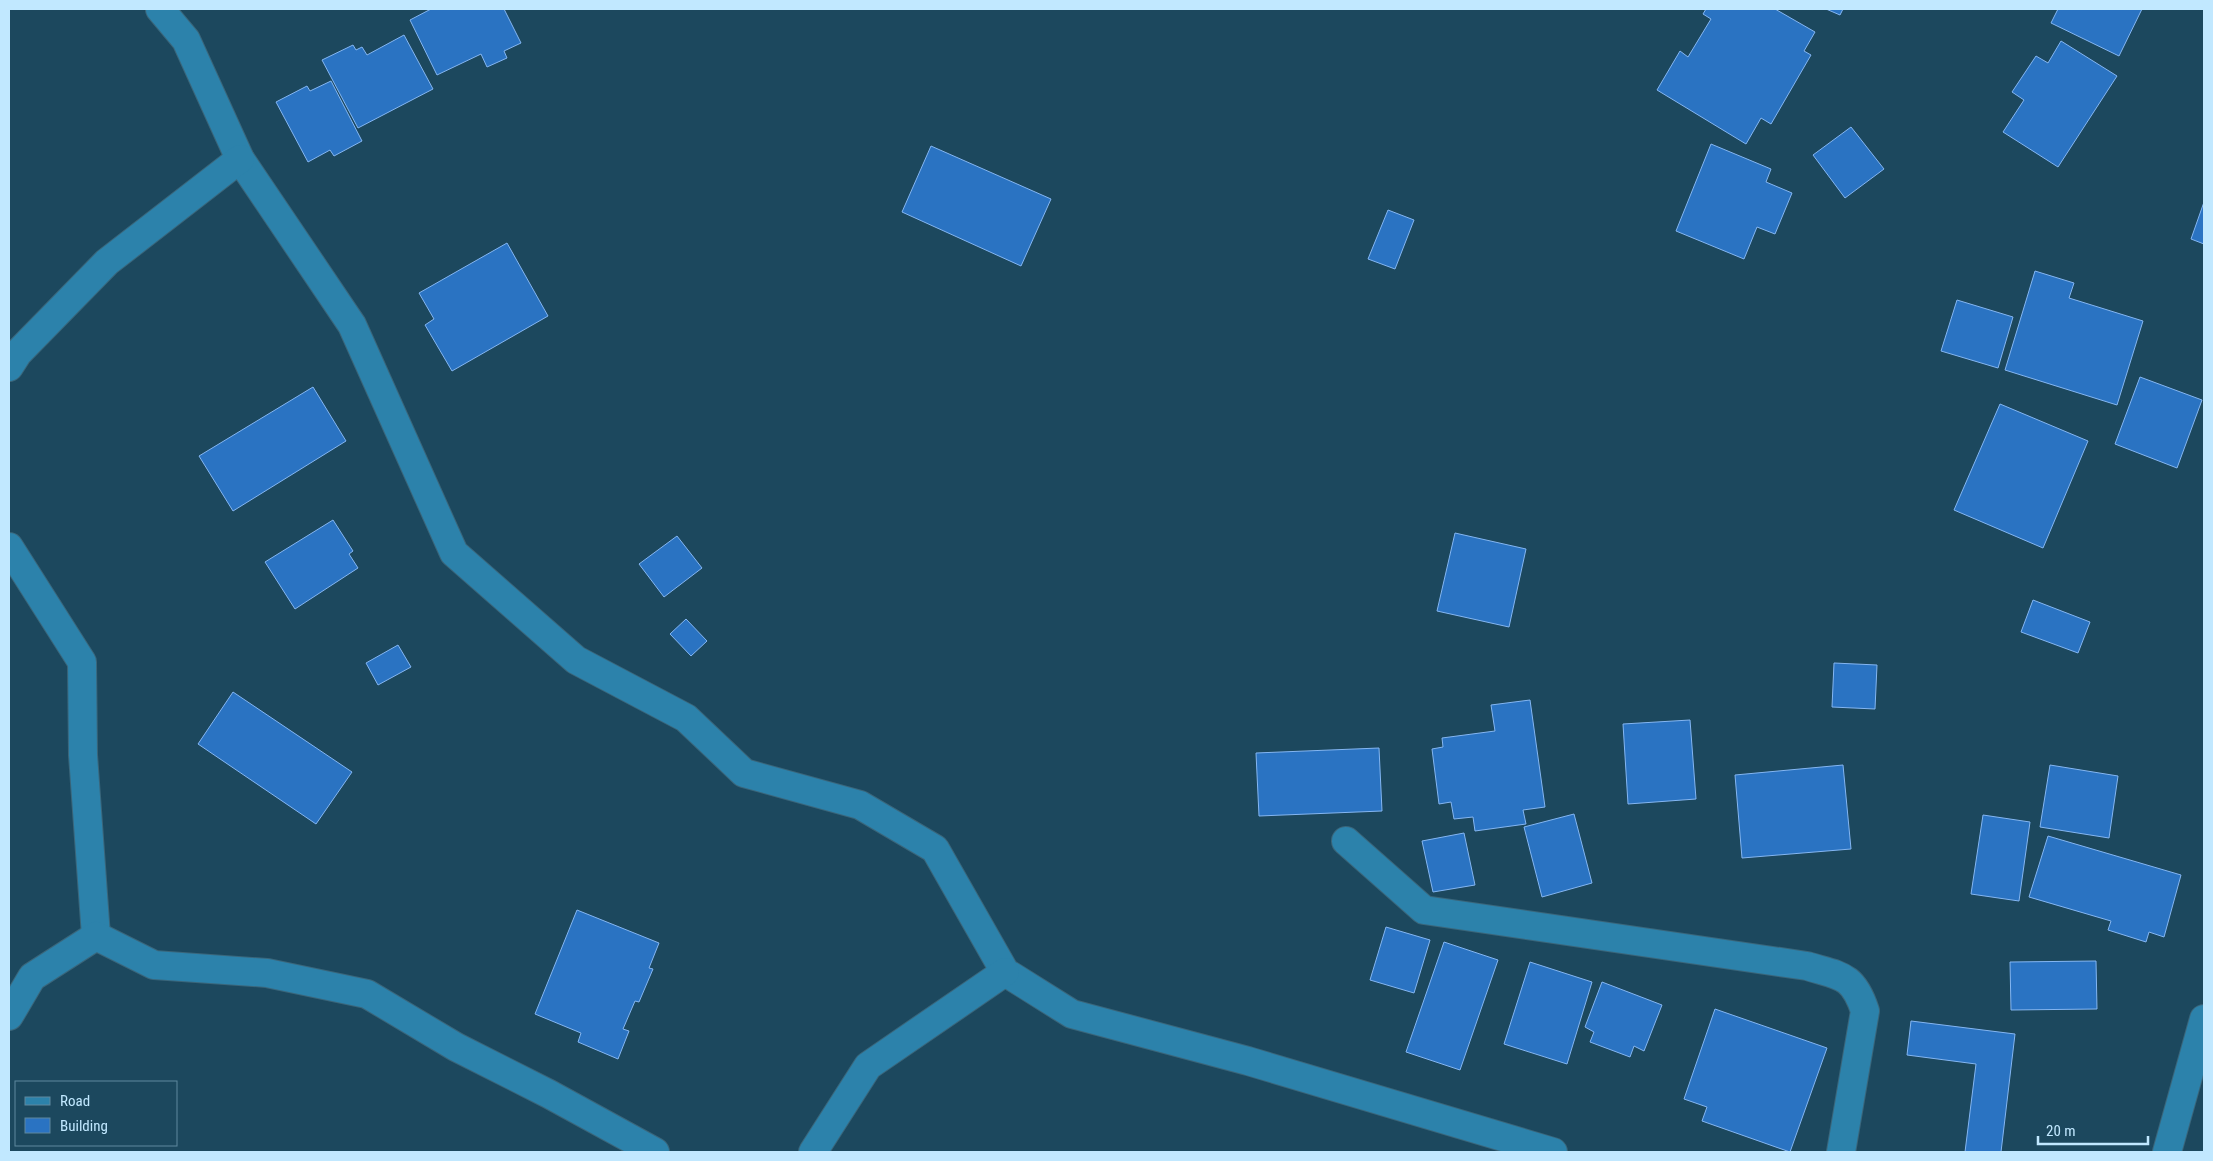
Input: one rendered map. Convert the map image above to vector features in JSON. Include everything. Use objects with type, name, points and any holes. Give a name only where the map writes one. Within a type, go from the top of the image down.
[{"type":"street","points":[[160,9],[186,40],[240,159],[352,325],[454,553],[576,660],[686,718],[744,773],[860,805],[935,849],[1005,972],[1072,1014],[1248,1060],[1554,1152]]},
{"type":"street","points":[[9,367],[18,353],[108,262],[240,159]]},
{"type":"street","points":[[9,547],[82,662],[84,755],[96,936]]},
{"type":"street","points":[[1346,841],[1424,910],[1807,966],[1844,977],[1859,992],[1865,1011],[1841,1152]]},
{"type":"street","points":[[9,1016],[32,977],[96,936]]},
{"type":"street","points":[[96,936],[154,965],[267,973],[367,994],[456,1047],[549,1094],[655,1152]]},
{"type":"street","points":[[813,1152],[868,1066],[1005,972]]},
{"type":"street","points":[[2167,1152],[2204,1019]]},
{"type":"building","points":[[431,9],[504,9],[521,43],[504,51],[507,58],[487,67],[481,54],[437,75],[410,20]]},
{"type":"building","points":[[1706,9],[1775,9],[1815,32],[1804,51],[1811,55],[1771,124],[1761,118],[1746,144],[1657,90],[1680,51],[1688,57],[1711,19],[1703,14]]},
{"type":"building","points":[[1826,9],[1843,9],[1840,15]]},
{"type":"building","points":[[2058,9],[2142,9],[2119,56],[2051,23]]},
{"type":"building","points":[[404,35],[433,89],[358,128],[322,60],[353,45],[356,50],[362,47],[367,55]]},
{"type":"building","points":[[2061,41],[2117,76],[2058,167],[2003,132],[2024,100],[2012,92],[2036,56],[2048,63]]},
{"type":"building","points":[[331,81],[362,141],[334,156],[330,150],[308,162],[276,102],[307,86],[310,91]]},
{"type":"building","points":[[1851,127],[1884,169],[1845,198],[1813,155]]},
{"type":"building","points":[[1711,144],[1771,169],[1766,182],[1792,193],[1775,234],[1757,227],[1744,259],[1676,231]]},
{"type":"building","points":[[931,146],[1051,199],[1021,266],[902,212]]},
{"type":"building","points":[[2204,202],[2204,244],[2191,239]]},
{"type":"building","points":[[1388,210],[1414,220],[1395,269],[1368,259]]},
{"type":"building","points":[[507,243],[548,316],[452,371],[425,325],[434,319],[419,293]]},
{"type":"building","points":[[2035,271],[2074,283],[2069,298],[2143,321],[2117,405],[2005,370]]},
{"type":"building","points":[[1957,300],[2013,317],[1998,368],[1941,351]]},
{"type":"building","points":[[2140,377],[2202,400],[2177,468],[2115,444]]},
{"type":"building","points":[[313,387],[346,441],[233,511],[199,456]]},
{"type":"building","points":[[2000,404],[2088,441],[2043,548],[1954,510]]},
{"type":"building","points":[[333,520],[353,551],[349,554],[358,568],[295,609],[265,562]]},
{"type":"building","points":[[1455,533],[1526,549],[1509,627],[1437,611]]},
{"type":"building","points":[[677,536],[702,568],[664,597],[639,564]]},
{"type":"building","points":[[2033,600],[2090,622],[2078,653],[2021,632]]},
{"type":"building","points":[[686,619],[707,641],[691,656],[670,634]]},
{"type":"building","points":[[398,645],[411,667],[378,685],[366,663]]},
{"type":"building","points":[[1834,663],[1877,665],[1875,709],[1832,707]]},
{"type":"building","points":[[233,692],[352,772],[316,824],[198,744]]},
{"type":"building","points":[[1530,700],[1545,807],[1523,810],[1526,824],[1475,831],[1473,817],[1454,819],[1451,802],[1439,804],[1432,749],[1443,747],[1442,738],[1495,731],[1491,705]]},
{"type":"building","points":[[1690,720],[1696,799],[1628,804],[1623,724]]},
{"type":"building","points":[[1379,748],[1382,811],[1259,816],[1256,753]]},
{"type":"building","points":[[1843,765],[1851,849],[1742,858],[1735,775]]},
{"type":"building","points":[[2050,765],[2118,776],[2109,838],[2040,827]]},
{"type":"building","points":[[1574,814],[1592,883],[1542,897],[1524,827]]},
{"type":"building","points":[[1983,815],[2030,822],[2019,901],[1971,894]]},
{"type":"building","points":[[1464,833],[1475,885],[1433,892],[1422,841]]},
{"type":"building","points":[[2048,836],[2181,875],[2164,937],[2149,932],[2146,942],[2108,930],[2111,921],[2029,897]]},
{"type":"building","points":[[577,910],[659,943],[649,968],[653,969],[639,1002],[635,1001],[623,1029],[629,1031],[618,1059],[578,1042],[581,1033],[535,1014]]},
{"type":"building","points":[[1386,927],[1430,940],[1414,993],[1370,980]]},
{"type":"building","points":[[1444,942],[1498,960],[1460,1070],[1406,1052]]},
{"type":"building","points":[[2096,961],[2097,1009],[2011,1010],[2010,962]]},
{"type":"building","points":[[1530,962],[1592,982],[1567,1064],[1504,1044]]},
{"type":"building","points":[[1602,982],[1662,1005],[1644,1051],[1634,1046],[1630,1057],[1590,1042],[1594,1032],[1585,1027]]},
{"type":"building","points":[[1715,1009],[1827,1048],[1790,1152],[1702,1121],[1707,1107],[1684,1099]]},
{"type":"building","points":[[1911,1021],[2015,1034],[2001,1152],[1965,1152],[1976,1064],[1907,1055]]}]
